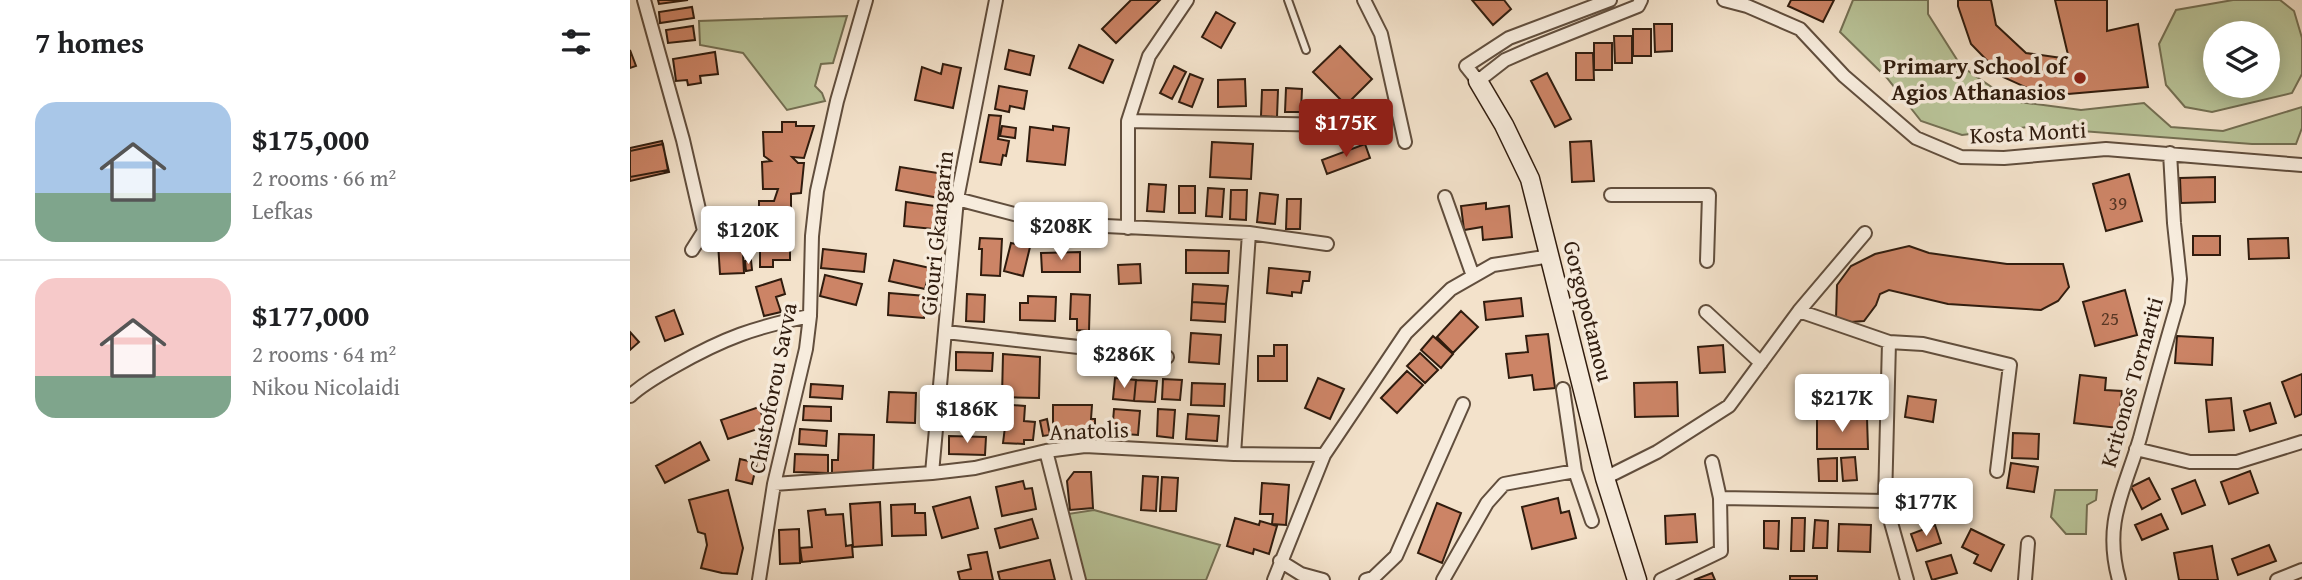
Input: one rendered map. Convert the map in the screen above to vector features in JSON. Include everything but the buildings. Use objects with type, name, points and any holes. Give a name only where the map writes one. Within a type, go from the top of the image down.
[{"type":"street","points":[[644,0],[704,231],[692,250]]},
{"type":"street","name":"Chistoforou Savva","points":[[759,580],[774,485],[806,349],[817,191],[837,102],[866,0]]},
{"type":"street","name":"Giouri Gkangarin","points":[[932,474],[957,199],[996,0]]},
{"type":"street","points":[[1128,228],[1128,121],[1149,56],[1187,0]]},
{"type":"street","points":[[1364,0],[1381,34],[1405,142]]},
{"type":"street","name":"Gorgopotamou","points":[[1610,0],[1509,38],[1466,66],[1504,125],[1530,179],[1605,478],[1637,580]]},
{"type":"street","points":[[1478,81],[1506,60],[1638,6],[1641,0]]},
{"type":"street","name":"Kosta Monti","points":[[1724,0],[1747,6],[1800,29],[1844,76],[1916,138],[1961,157],[2004,158],[2106,149],[2302,165]]},
{"type":"street","points":[[1128,121],[1338,125]]},
{"type":"street","name":"Kritonos Tornariti","points":[[2119,580],[2112,539],[2120,494],[2136,449],[2178,302],[2180,279],[2170,153]]},
{"type":"street","points":[[1611,195],[1709,195],[1707,261]]},
{"type":"street","points":[[1445,197],[1473,276]]},
{"type":"street","points":[[957,199],[1022,216],[1085,225],[1249,233],[1327,244]]},
{"type":"street","points":[[1234,454],[1249,233]]},
{"type":"street","points":[[1605,478],[1657,452],[1728,406],[1799,311],[1865,233]]},
{"type":"street","points":[[1274,580],[1324,455],[1406,333],[1451,289],[1493,265],[1551,256]]},
{"type":"street","points":[[1799,311],[1889,342],[1923,344],[2010,365],[1997,471]]},
{"type":"street","points":[[1706,312],[1761,363]]},
{"type":"street","points":[[630,396],[714,343],[762,326],[810,316]]},
{"type":"street","points":[[946,332],[1167,357]]},
{"type":"street","points":[[1889,342],[1885,501],[1907,580]]},
{"type":"street","points":[[1563,389],[1575,471],[1592,521]]},
{"type":"street","points":[[1366,580],[1373,578],[1396,556],[1463,404]]},
{"type":"street","points":[[2136,449],[2190,462],[2237,462],[2302,442]]},
{"type":"street","name":"Anatolis","points":[[774,485],[932,474],[975,468],[1046,451],[1085,446],[1234,454],[1324,455]]},
{"type":"street","points":[[1046,451],[1079,580]]},
{"type":"street","points":[[1661,580],[1721,551],[1720,498],[1712,462]]},
{"type":"street","points":[[1443,580],[1487,503],[1504,485],[1575,471]]},
{"type":"street","points":[[1720,498],[1885,501]]},
{"type":"street","points":[[2025,580],[2028,543]]},
{"type":"street","points":[[1280,561],[1301,573],[1323,580]]},
{"type":"street","points":[[2277,580],[2302,570]]},
{"type":"lane","points":[[1288,0],[1306,50]]},
{"type":"green space","points":[[1853,0],[1928,0],[1928,14],[1961,66],[2012,101],[2081,110],[2144,103],[2171,127],[2223,131],[2302,107],[2302,128],[2296,144],[2252,144],[2028,127],[1962,135],[1921,121],[1887,78],[1840,32]]},
{"type":"green space","points":[[2233,0],[2280,0],[2294,11],[2302,38],[2302,74],[2292,93],[2280,96],[2280,21],[2203,21],[2203,98],[2271,98],[2212,112],[2185,107],[2166,85],[2159,44],[2176,10]]},
{"type":"green space","points":[[847,16],[833,63],[821,64],[815,86],[825,101],[787,110],[743,53],[700,45],[699,21]]},
{"type":"green space","points":[[2055,490],[2097,490],[2096,500],[2087,505],[2086,534],[2066,534],[2051,517]]},
{"type":"green space","points":[[1094,510],[1220,545],[1206,580],[1084,580],[1068,514]]},
{"type":"place","name":"Primary School of Agios Athanasios","points":[[2080,78]]}]
